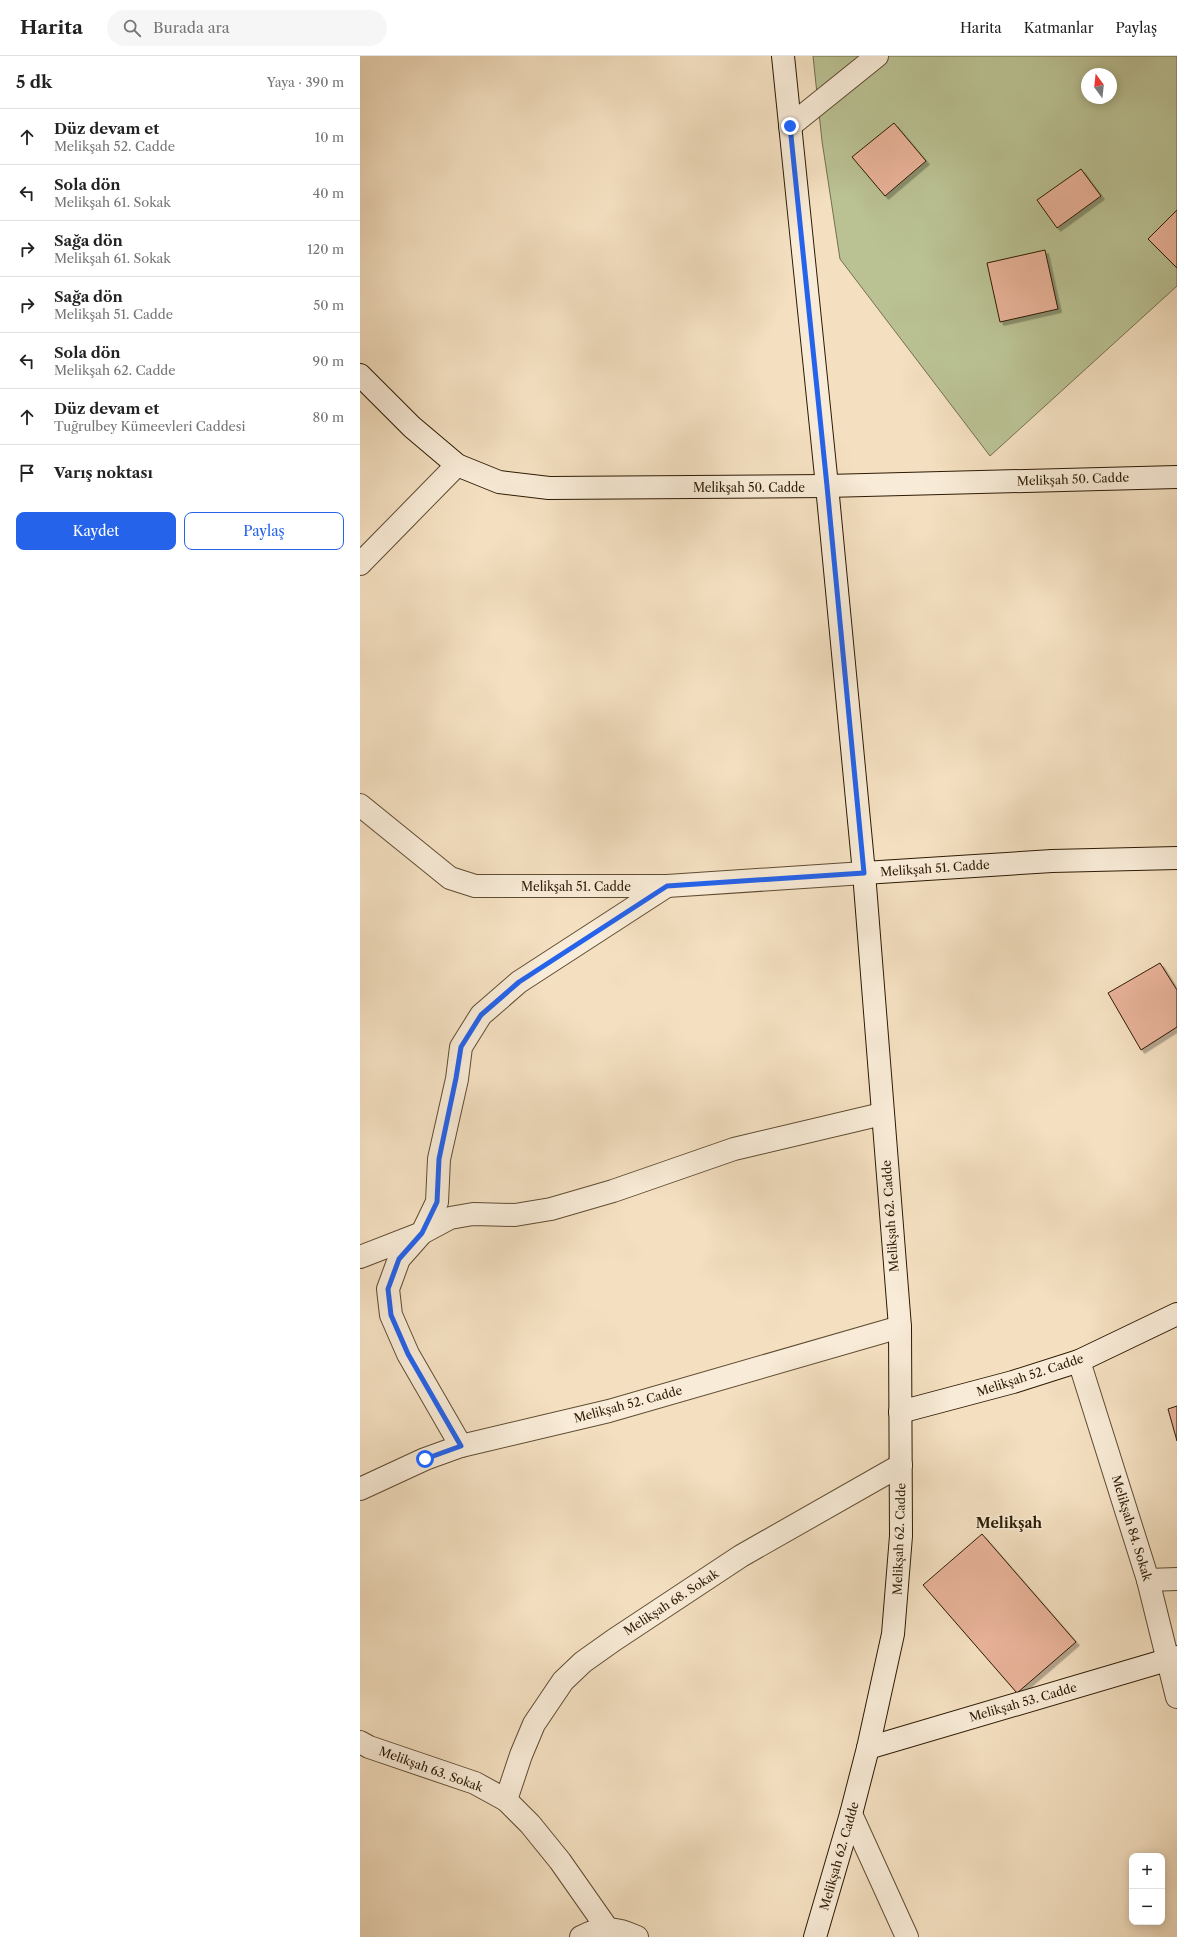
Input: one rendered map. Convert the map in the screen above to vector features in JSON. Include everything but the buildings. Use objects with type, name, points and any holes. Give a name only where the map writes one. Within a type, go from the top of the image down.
[{"type":"street","name":"Melikşah 62. Cadde","points":[[783,56],[827,486],[864,873],[900,1327],[901,1536],[893,1634],[868,1748],[851,1814],[815,1937]]},
{"type":"street","points":[[790,126],[877,56]]},
{"type":"street","name":"Melikşah 50. Cadde","points":[[360,375],[412,427],[458,465],[499,482],[549,488],[827,486],[1177,477]]},
{"type":"street","points":[[360,564],[458,465]]},
{"type":"street","name":"Melikşah 51. Cadde","points":[[360,805],[450,878],[475,886],[667,886],[1052,861],[1177,858]]},
{"type":"street","points":[[461,1446],[408,1354],[391,1315],[388,1289],[399,1259],[422,1233],[437,1202],[439,1159],[461,1047],[481,1015],[519,982],[667,886]]},
{"type":"street","points":[[360,1258],[422,1233],[450,1218],[473,1214],[515,1215],[551,1210],[613,1191],[734,1149],[882,1114]]},
{"type":"street","name":"Melikşah 52. Cadde","points":[[900,1412],[1013,1382],[1079,1361],[1177,1314]]},
{"type":"street","name":"Melikşah 52. Cadde","points":[[360,1489],[400,1470],[461,1446],[608,1411],[900,1327]]},
{"type":"street","name":"Melikşah 84. Sokak","points":[[1079,1361],[1173,1658],[1177,1697]]},
{"type":"street","name":"Melikşah 68. Sokak","points":[[506,1800],[521,1755],[534,1724],[563,1681],[583,1662],[741,1556],[901,1465]]},
{"type":"street","points":[[1148,1580],[1177,1579]]},
{"type":"street","name":"Melikşah 53. Cadde","points":[[868,1748],[1173,1658]]},
{"type":"street","name":"Melikşah 63. Sokak","points":[[360,1742],[369,1747],[475,1783],[506,1800],[530,1824],[560,1861],[607,1928]]},
{"type":"street","points":[[851,1814],[907,1937]]},
{"type":"street","points":[[581,1937],[593,1930],[607,1928],[627,1932],[637,1937]]},
{"type":"green space","points":[[813,56],[1177,56],[1177,286],[990,456],[840,259],[822,141]]},
{"type":"district","name":"Melikşah","points":[[1009,1523]]},
{"type":"route","points":[[425,1459],[461,1446],[408,1354],[391,1315],[388,1289],[399,1259],[422,1233],[437,1202],[439,1159],[461,1047],[481,1015],[519,982],[667,886],[864,873],[827,486],[790,126]]}]
